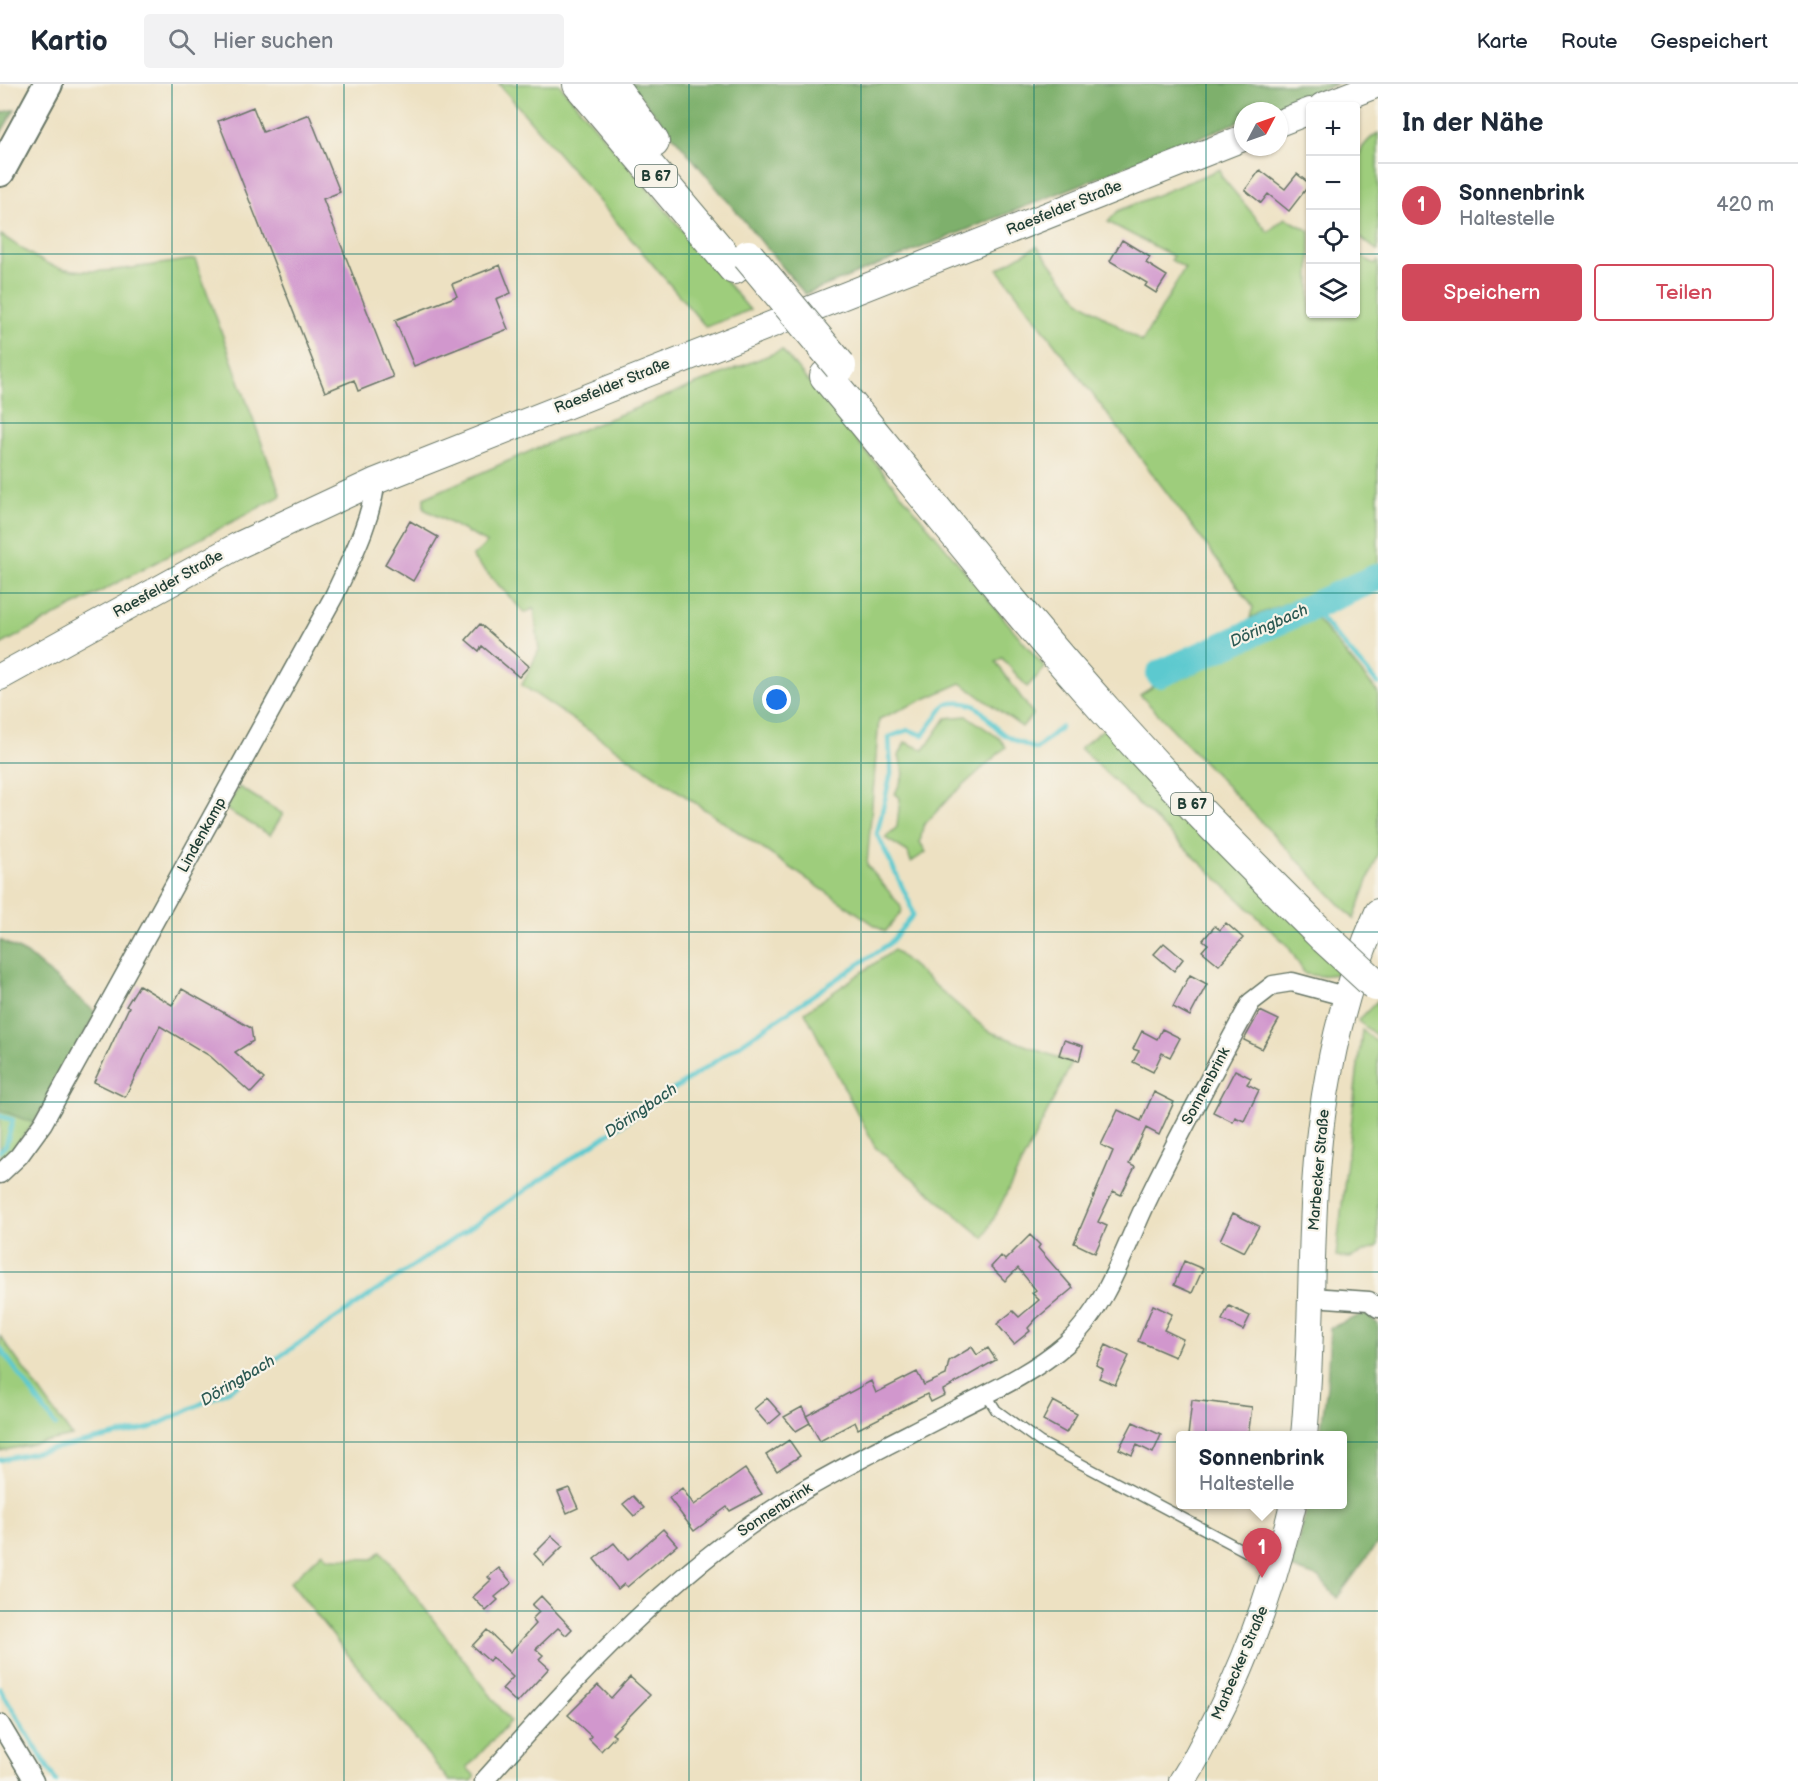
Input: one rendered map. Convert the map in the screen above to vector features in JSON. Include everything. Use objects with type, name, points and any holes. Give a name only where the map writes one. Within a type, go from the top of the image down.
[{"type":"highway","name":"B 67","points":[[579,84],[741,262],[1074,648],[1330,931],[1370,983]]},
{"type":"highway","name":"B 67","points":[[600,84],[653,142],[741,262]]},
{"type":"highway","points":[[611,84],[653,142]]},
{"type":"main road","points":[[0,172],[48,84]]},
{"type":"main road","points":[[1332,102],[1378,84]]},
{"type":"main road","points":[[1288,120],[1306,113]]},
{"type":"main road","name":"Raesfelder Straße","points":[[0,677],[239,544],[376,481],[1234,142]]},
{"type":"main road","name":"Marbecker Straße","points":[[1304,1431],[1318,1144],[1330,1068],[1370,983],[1378,912]]},
{"type":"main road","name":"Marbecker Straße","points":[[1182,1781],[1219,1715],[1248,1652],[1276,1568],[1292,1509]]},
{"type":"street","name":"Lindenkamp","points":[[0,1174],[19,1156],[43,1123],[334,596],[366,526],[372,509],[376,481]]},
{"type":"street","name":"Sonnenbrink","points":[[484,1781],[599,1654],[689,1570],[803,1490],[1026,1372],[1066,1343],[1099,1304],[1149,1196],[1251,1002],[1273,985],[1292,982],[1370,983]]},
{"type":"street","points":[[1312,1297],[1369,1301],[1378,1308]]},
{"type":"street","points":[[0,1724],[34,1781]]},
{"type":"lane","points":[[986,1394],[996,1410],[1040,1442],[1276,1568]]},
{"type":"green space","points":[[499,84],[559,84],[750,310],[706,327]]},
{"type":"green space","points":[[630,84],[1337,84],[1288,103],[1234,102],[1234,124],[805,294]]},
{"type":"green space","points":[[15,109],[0,134],[0,113]]},
{"type":"green space","points":[[1378,133],[1378,251],[1360,237],[1360,152]]},
{"type":"green space","points":[[1220,169],[1221,176],[1268,232],[1285,218],[1306,229],[1306,318],[1360,318],[1360,256],[1375,264],[1378,261],[1378,566],[1250,618],[1253,607],[998,269],[1037,246],[1080,301],[1142,342],[1185,268],[1171,260],[1173,256],[1108,222],[1118,211]]},
{"type":"green space","points":[[1,235],[42,261],[72,270],[107,271],[195,259],[281,496],[0,645]]},
{"type":"green space","points":[[782,350],[1045,668],[1027,687],[1002,658],[996,662],[1033,714],[1022,727],[961,683],[879,719],[867,865],[900,905],[902,911],[885,932],[522,685],[539,650],[534,608],[525,613],[472,557],[487,543],[424,509],[424,498],[551,442]]},
{"type":"green space","points":[[1315,617],[1378,693],[1378,853],[1354,919],[1140,695],[1162,681],[1177,681]]},
{"type":"green space","points":[[967,716],[999,738],[1006,747],[949,798],[923,826],[920,842],[926,852],[911,862],[908,852],[885,838],[897,827],[900,798],[895,794],[904,774],[899,756],[905,742],[924,750],[946,718]]},
{"type":"green space","points":[[1106,727],[1341,965],[1336,974],[1319,976],[1305,974],[1288,946],[1080,748]]},
{"type":"green space","points":[[239,787],[283,814],[270,835],[225,809]]},
{"type":"green space","points":[[0,940],[27,954],[96,1013],[34,1123],[0,1110]]},
{"type":"green space","points":[[894,950],[988,1031],[1072,1063],[984,1238],[875,1147],[805,1012]]},
{"type":"green space","points":[[1378,1000],[1378,1037],[1358,1021]]},
{"type":"green space","points":[[1362,1030],[1378,1043],[1378,1246],[1350,1258],[1336,1257]]},
{"type":"green space","points":[[0,1110],[34,1123],[0,1164]]},
{"type":"green space","points":[[1365,1313],[1378,1324],[1378,1542],[1337,1598],[1319,1578],[1291,1568],[1307,1509],[1347,1509],[1347,1431],[1321,1431],[1327,1387],[1330,1328]]},
{"type":"green space","points":[[0,1336],[72,1436],[0,1451]]},
{"type":"green space","points":[[381,1551],[510,1721],[467,1768],[475,1776],[472,1781],[449,1781],[290,1582],[323,1552],[328,1558],[373,1559]]},
{"type":"building","points":[[253,107],[263,132],[309,114],[340,192],[323,199],[393,377],[358,391],[354,380],[325,392],[218,121]]},
{"type":"building","points":[[1260,170],[1285,189],[1297,174],[1306,181],[1306,189],[1289,211],[1268,194],[1261,203],[1245,190]]},
{"type":"building","points":[[1122,240],[1150,257],[1146,263],[1167,276],[1156,293],[1145,286],[1147,283],[1110,261]]},
{"type":"building","points":[[500,265],[511,293],[496,299],[508,329],[414,366],[395,320],[457,296],[452,284]]},
{"type":"building","points":[[410,521],[438,537],[413,581],[385,564]]},
{"type":"building","points":[[480,624],[529,666],[519,677],[482,646],[479,651],[466,640]]},
{"type":"building","points":[[1226,923],[1243,938],[1219,965],[1202,951],[1208,944],[1203,940],[1215,926],[1220,930]]},
{"type":"building","points":[[1164,943],[1183,959],[1174,971],[1154,954]]},
{"type":"building","points":[[1190,975],[1207,984],[1190,1016],[1173,1007]]},
{"type":"building","points":[[139,985],[172,1005],[182,989],[251,1028],[253,1041],[235,1052],[264,1079],[251,1093],[210,1056],[160,1026],[125,1097],[94,1082],[129,1007],[126,1006]]},
{"type":"building","points":[[1260,1011],[1279,1020],[1262,1049],[1244,1040]]},
{"type":"building","points":[[1162,1029],[1180,1038],[1170,1057],[1162,1053],[1153,1072],[1133,1062],[1139,1051],[1133,1049],[1142,1031],[1157,1039]]},
{"type":"building","points":[[1064,1040],[1083,1046],[1079,1061],[1059,1055]]},
{"type":"building","points":[[1235,1070],[1251,1078],[1247,1084],[1259,1090],[1244,1121],[1235,1117],[1233,1122],[1213,1112]]},
{"type":"building","points":[[1154,1092],[1174,1102],[1159,1135],[1146,1128],[1129,1164],[1135,1167],[1121,1195],[1113,1191],[1098,1222],[1107,1226],[1095,1253],[1074,1243],[1113,1151],[1101,1145],[1118,1110],[1141,1121]]},
{"type":"building","points":[[1233,1213],[1259,1226],[1244,1252],[1220,1240]]},
{"type":"building","points":[[1030,1235],[1040,1245],[1038,1248],[1073,1288],[1036,1319],[1028,1328],[1030,1331],[1014,1344],[997,1324],[1013,1311],[1019,1317],[1039,1300],[1032,1293],[1036,1290],[1018,1268],[1005,1281],[991,1267],[1001,1256],[1005,1260]]},
{"type":"building","points":[[1184,1261],[1203,1269],[1192,1293],[1174,1285]]},
{"type":"building","points":[[1153,1305],[1172,1314],[1164,1330],[1183,1339],[1175,1357],[1138,1341]]},
{"type":"building","points":[[1229,1306],[1250,1316],[1243,1330],[1222,1320]]},
{"type":"building","points":[[1106,1345],[1129,1356],[1115,1385],[1099,1378],[1103,1369],[1096,1365]]},
{"type":"building","points":[[972,1347],[977,1355],[988,1348],[996,1360],[943,1390],[945,1395],[931,1402],[927,1394],[858,1429],[855,1422],[820,1441],[806,1416],[871,1381],[876,1393],[917,1372],[924,1385],[946,1375],[949,1361]]},
{"type":"building","points":[[767,1398],[781,1414],[768,1425],[754,1409]]},
{"type":"building","points":[[1192,1400],[1252,1407],[1249,1431],[1189,1431]]},
{"type":"building","points":[[1053,1401],[1077,1414],[1066,1433],[1043,1420]]},
{"type":"building","points":[[802,1407],[810,1423],[796,1431],[784,1417]]},
{"type":"building","points":[[1133,1422],[1161,1435],[1153,1453],[1137,1445],[1132,1455],[1119,1449]]},
{"type":"building","points":[[789,1440],[800,1456],[777,1471],[766,1455]]},
{"type":"building","points":[[745,1469],[762,1494],[730,1511],[727,1507],[694,1531],[669,1498],[682,1488],[694,1505]]},
{"type":"building","points":[[569,1488],[578,1508],[567,1513],[558,1492]]},
{"type":"building","points":[[633,1496],[644,1508],[634,1516],[623,1504]]},
{"type":"building","points":[[663,1529],[677,1545],[627,1587],[624,1584],[618,1589],[594,1559],[614,1543],[628,1560]]},
{"type":"building","points":[[552,1536],[563,1546],[544,1565],[534,1554]]},
{"type":"building","points":[[499,1568],[512,1583],[495,1597],[498,1600],[486,1611],[473,1597],[491,1580],[488,1577]]},
{"type":"building","points":[[541,1596],[572,1629],[566,1635],[558,1628],[536,1649],[543,1655],[539,1659],[549,1668],[517,1703],[502,1689],[513,1677],[492,1657],[489,1661],[472,1646],[487,1630],[510,1652],[536,1624],[532,1619],[539,1612],[532,1605]]},
{"type":"building","points":[[630,1677],[650,1695],[612,1734],[615,1736],[601,1751],[589,1739],[591,1736],[568,1715],[598,1685],[611,1698]]},
{"type":"waterway","name":"Döringbach","points":[[1160,674],[1378,577]]},
{"type":"waterway","points":[[1311,607],[1378,684]]},
{"type":"waterway","name":"Döringbach","points":[[0,1460],[150,1428],[230,1390],[890,943],[913,915],[909,901],[877,834],[891,773],[889,737],[908,730],[923,735],[946,704],[959,703],[976,707],[1005,735],[1036,749],[1061,727]]},
{"type":"waterway","points":[[0,1116],[13,1120],[6,1145],[0,1151]]},
{"type":"waterway","points":[[0,1348],[56,1426]]},
{"type":"waterway","points":[[0,1688],[56,1781]]},
{"type":"place","name":"Sonnenbrink","points":[[1262,1578]]}]
